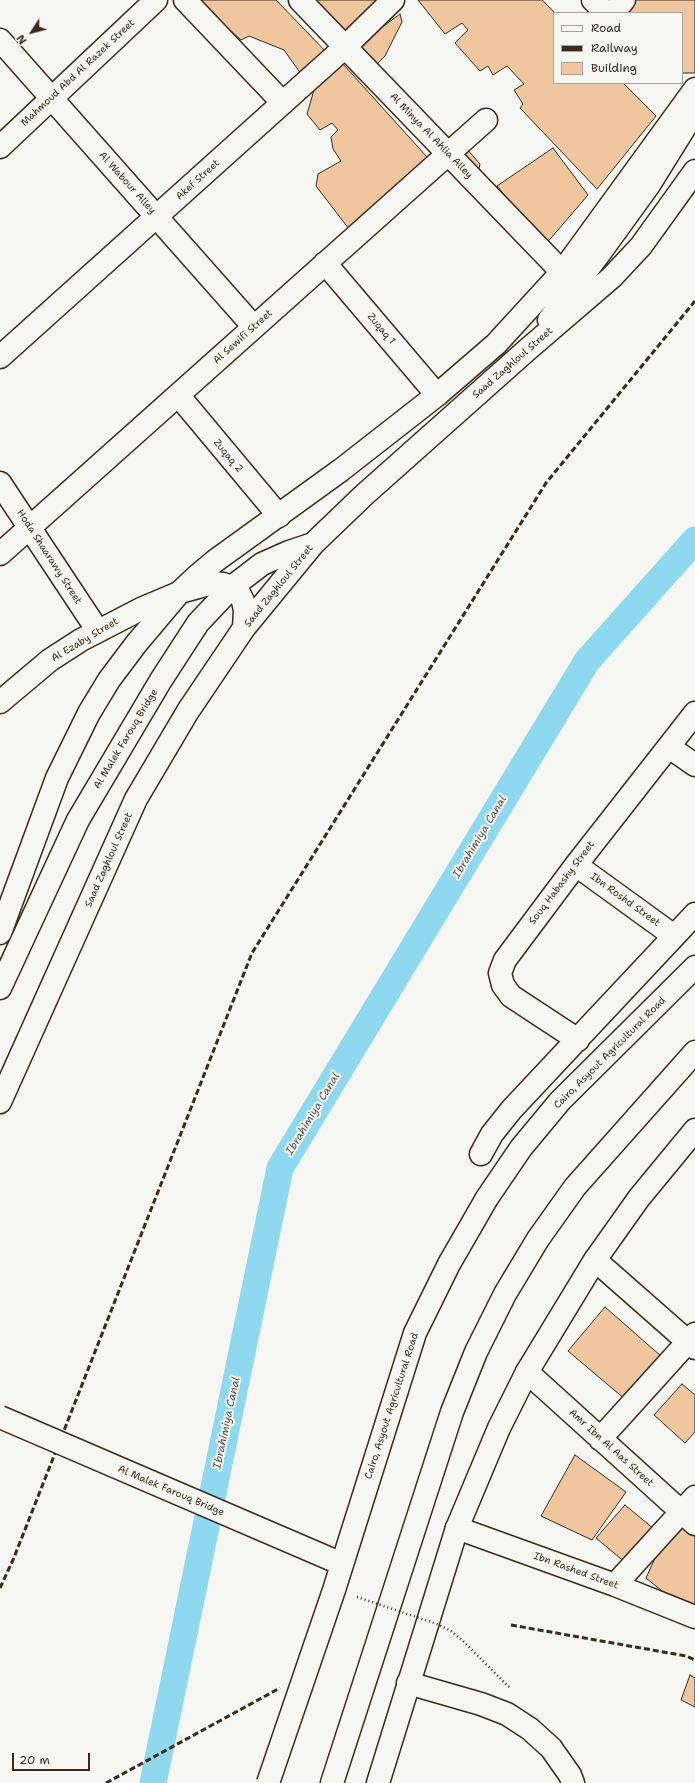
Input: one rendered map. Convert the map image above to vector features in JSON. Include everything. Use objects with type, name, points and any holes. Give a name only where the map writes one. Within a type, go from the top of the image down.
[{"type":"main road","name":"Mahmoud Abd Al Razek Street","points":[[0,147],[156,0]]},
{"type":"main road","points":[[185,0],[283,103]]},
{"type":"main road","name":"Al Minya Al Ahlia Alley","points":[[300,0],[562,272]]},
{"type":"main road","name":"Akef Street","points":[[0,357],[345,47],[393,0]]},
{"type":"main road","points":[[592,0],[605,12]]},
{"type":"main road","points":[[614,12],[624,0]]},
{"type":"main road","name":"Al Wabour Alley","points":[[0,40],[254,327]]},
{"type":"main road","points":[[526,350],[649,185],[691,94]]},
{"type":"main road","points":[[0,933],[57,778],[89,713],[109,680],[136,644],[180,593],[215,561],[341,470],[437,395],[496,344],[562,272],[691,94]]},
{"type":"main road","name":"Al Sewifi Street","points":[[0,554],[324,263],[486,120]]},
{"type":"main road","name":"Saad Zaghloul Street","points":[[0,1102],[136,800],[188,711],[244,628],[313,544],[364,495],[526,350],[570,314],[617,272],[641,246],[695,171]]},
{"type":"main road","name":"Zuqaq 1","points":[[324,263],[437,395]]},
{"type":"main road","name":"Zuqaq 2","points":[[178,395],[278,516]]},
{"type":"main road","name":"Hoda Shaarawy Street","points":[[0,483],[98,631]]},
{"type":"main road","name":"Al Malek Farouq Bridge","points":[[0,988],[78,820],[154,692],[198,623],[232,588],[262,564],[289,552],[313,544]]},
{"type":"main road","points":[[180,593],[213,583],[223,584],[232,588],[238,593],[243,601],[245,610],[244,628]]},
{"type":"main road","name":"Al Ezaby Street","points":[[0,702],[50,660],[98,631],[141,609],[180,593]]},
{"type":"main road","name":"Souq Habashy Street","points":[[578,1040],[511,996],[503,986],[500,973],[505,960],[576,865],[695,713]]},
{"type":"main road","points":[[669,747],[695,765]]},
{"type":"main road","name":"Ibn Roshd Street","points":[[576,865],[674,936]]},
{"type":"main road","points":[[481,1154],[492,1134],[512,1109],[695,914]]},
{"type":"main road","name":"Cairo, Asyout Agricultural Road","points":[[268,1783],[334,1590],[415,1333],[449,1264],[486,1198],[521,1148],[560,1101],[695,967]]},
{"type":"main road","points":[[332,1783],[452,1412],[476,1352],[505,1294],[538,1239],[575,1187],[695,1052]]},
{"type":"main road","points":[[378,1783],[457,1528],[499,1428],[527,1372],[595,1260],[639,1198],[693,1138]]},
{"type":"main road","points":[[595,1260],[693,1341],[600,1439]]},
{"type":"main road","name":"Amr Ibn Al Aas Street","points":[[527,1372],[600,1439],[690,1511]]},
{"type":"main road","name":"Al Malek Farouq Bridge","points":[[0,1417],[342,1564]]},
{"type":"main road","points":[[615,1585],[690,1511]]},
{"type":"main road","name":"Ibn Rashed Street","points":[[457,1528],[615,1585],[695,1617]]},
{"type":"main road","points":[[408,1684],[481,1704],[507,1714],[530,1729],[551,1748],[570,1775],[573,1783]]},
{"type":"path","points":[[334,1590],[437,1624],[451,1631],[511,1689]]},
{"type":"building","points":[[194,0],[276,0],[331,57],[306,81],[284,50],[249,36],[241,40],[231,31],[226,29]]},
{"type":"building","points":[[306,0],[389,0],[346,38]]},
{"type":"building","points":[[418,0],[542,0],[554,12],[553,84],[624,84],[656,116],[597,189],[520,108],[523,104],[514,90],[524,84],[507,66],[493,75],[488,66],[480,71],[455,43],[468,30],[462,23],[445,34]]},
{"type":"building","points":[[626,0],[695,0],[695,73],[683,73],[683,12],[617,12]]},
{"type":"building","points":[[400,14],[402,22],[385,56],[374,67],[351,50]]},
{"type":"building","points":[[343,64],[427,157],[349,229],[316,186],[318,174],[341,161],[333,149],[331,137],[338,130],[332,123],[320,130],[307,114],[314,90]]},
{"type":"building","points":[[466,148],[480,164],[477,178],[458,160]]},
{"type":"building","points":[[553,148],[588,195],[545,245],[497,186]]},
{"type":"building","points":[[605,1307],[662,1357],[626,1400],[568,1351]]},
{"type":"building","points":[[682,1384],[695,1395],[695,1432],[685,1443],[654,1415]]},
{"type":"building","points":[[575,1455],[626,1492],[592,1540],[541,1516]]},
{"type":"building","points":[[625,1505],[654,1529],[626,1563],[596,1538]]},
{"type":"building","points":[[681,1522],[695,1537],[695,1603],[687,1611],[646,1578],[661,1545]]},
{"type":"building","points":[[690,1675],[695,1678],[695,1707],[681,1700]]},
{"type":"waterway","name":"Ibrahimiya Canal","points":[[153,1783],[280,1168],[587,661],[695,540]]},
{"type":"railway","points":[[0,1588],[13,1560],[252,953],[546,483],[695,301]]},
{"type":"railway","points":[[511,1625],[686,1656],[695,1660]]},
{"type":"railway","points":[[106,1783],[280,1688]]}]
